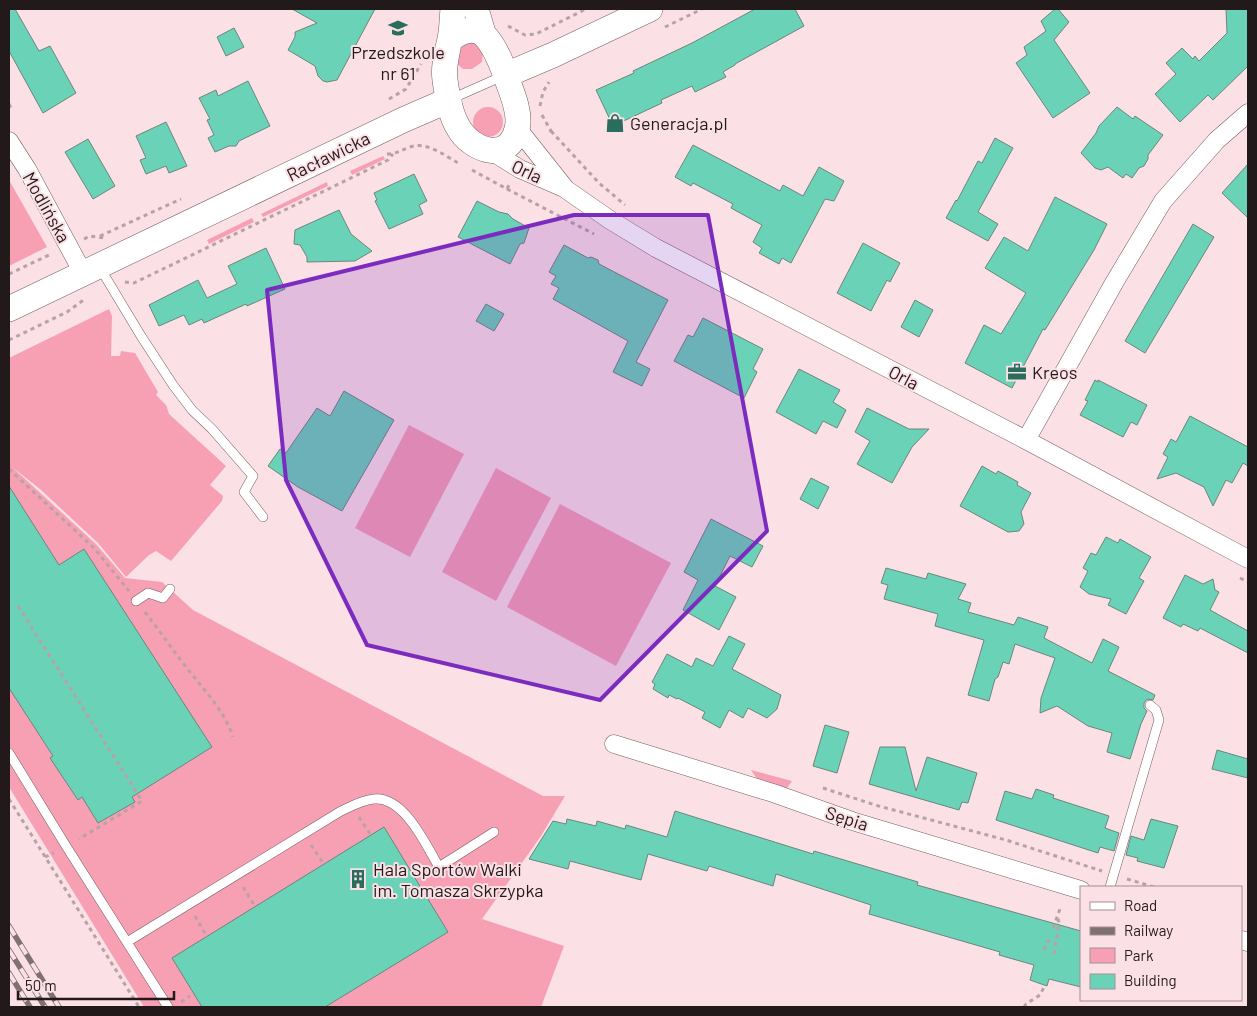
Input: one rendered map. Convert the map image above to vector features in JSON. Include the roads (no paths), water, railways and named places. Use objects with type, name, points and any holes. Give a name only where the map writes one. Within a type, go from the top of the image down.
[{"type":"street","points":[[453,9],[444,74],[449,100],[458,128],[477,147],[491,151],[500,150],[508,146],[514,139],[518,128],[514,98],[497,55],[493,27],[476,9]]},
{"type":"street","name":"Racławicka","points":[[506,75],[561,52],[650,9]]},
{"type":"street","points":[[450,40],[462,31],[477,31],[493,27]]},
{"type":"street","name":"Racławicka","points":[[9,309],[403,120],[449,100]]},
{"type":"street","points":[[1026,440],[1114,283],[1163,201],[1218,140],[1248,113]]},
{"type":"street","name":"Orla","points":[[518,128],[564,188]]},
{"type":"street","name":"Modlińska","points":[[9,141],[91,270]]},
{"type":"street","name":"Orla","points":[[491,151],[520,170],[564,188],[610,220],[656,248],[1026,440],[1248,559]]},
{"type":"street","name":"Sępia","points":[[614,744],[773,793],[852,821],[1080,890]]},
{"type":"lane","name":"Racławicka","points":[[449,100],[506,75]]},
{"type":"lane","points":[[91,270],[141,336],[192,410],[254,476],[244,492],[263,517]]},
{"type":"lane","points":[[136,601],[148,593],[163,598],[170,590]]},
{"type":"lane","points":[[1110,886],[1159,720],[1156,710],[1150,705]]},
{"type":"lane","points":[[9,752],[168,1007]]},
{"type":"lane","points":[[127,942],[359,802],[376,799],[390,802],[404,811],[439,867],[494,832]]},
{"type":"railway","points":[[9,926],[59,1007]]},
{"type":"railway","points":[[9,950],[45,1007]]},
{"type":"railway","points":[[9,973],[30,1007]]},
{"type":"place","name":"Przedszkole nr 61","points":[[398,28]]},
{"type":"place","name":"Generacja.pl","points":[[615,123]]},
{"type":"place","name":"Kreos","points":[[1017,372]]},
{"type":"place","name":"Hala Sportów Walki im. Tomasza Skrzypka","points":[[358,879]]}]
